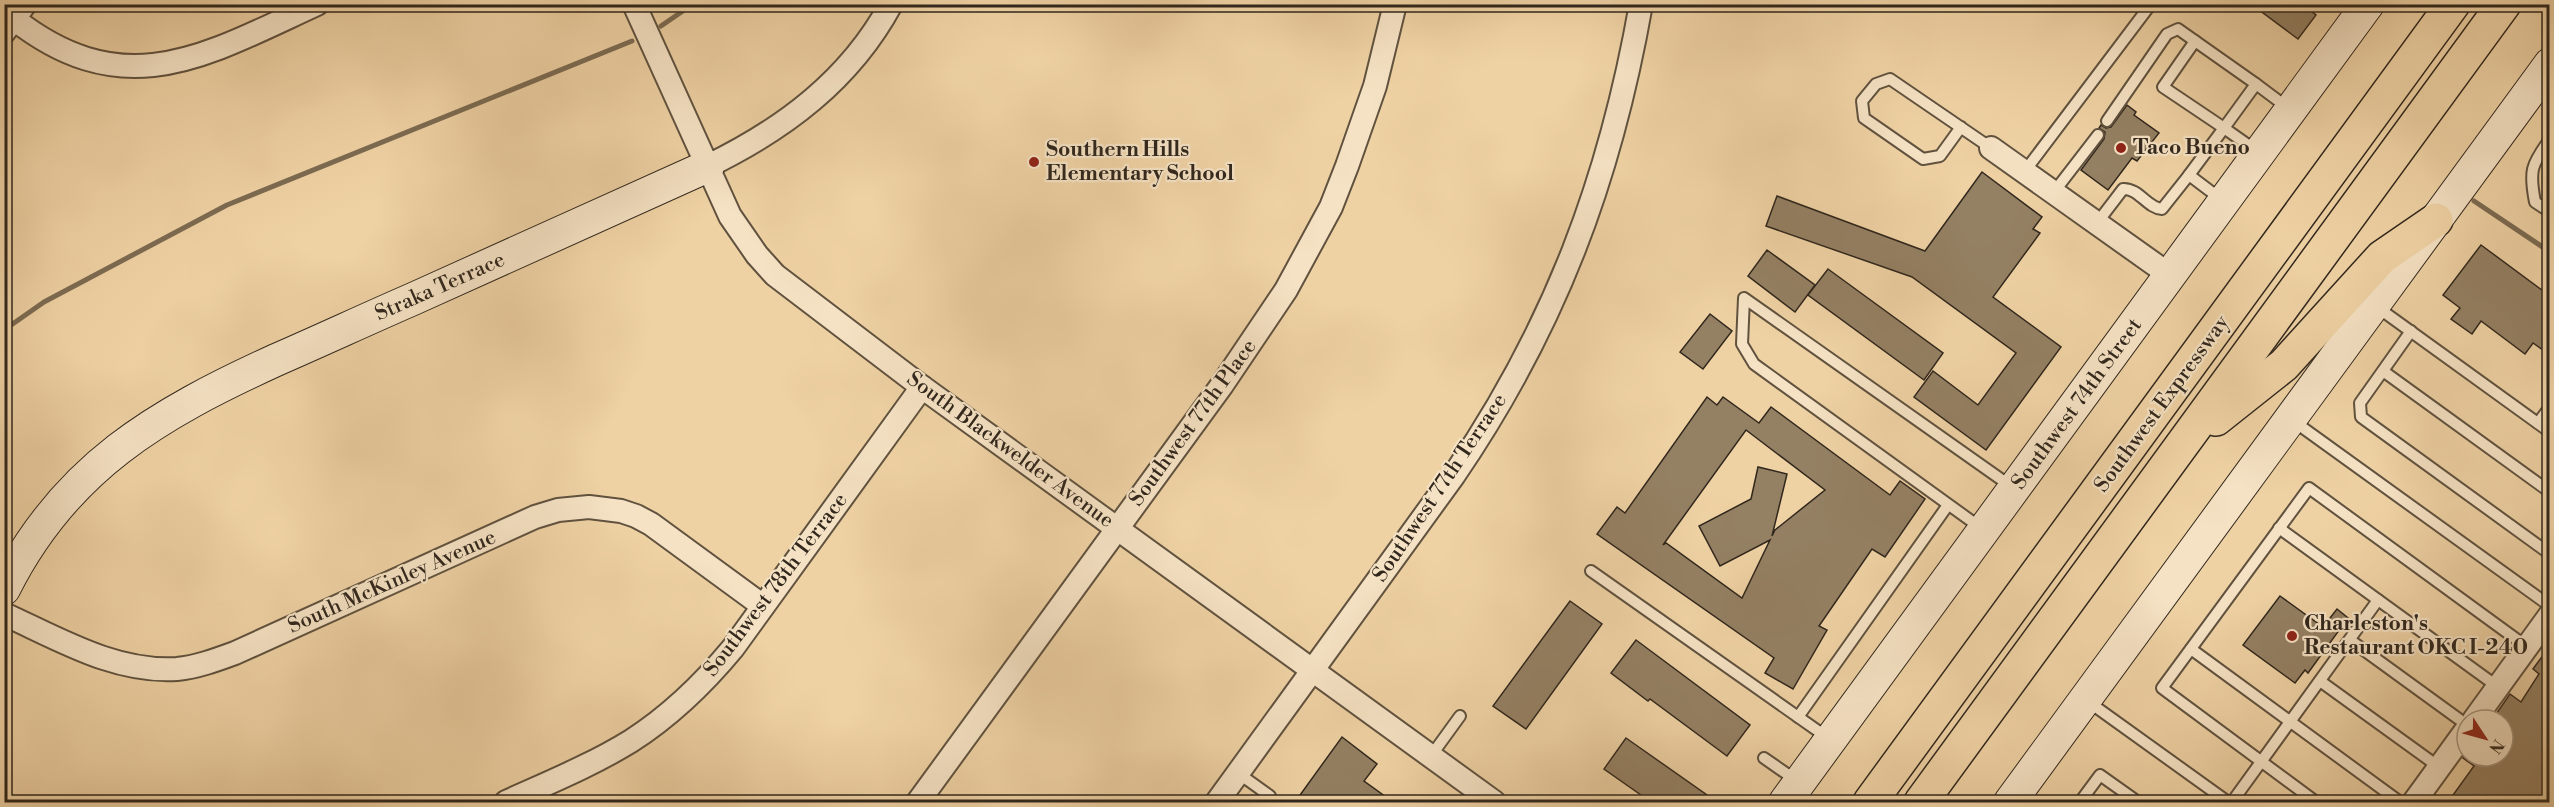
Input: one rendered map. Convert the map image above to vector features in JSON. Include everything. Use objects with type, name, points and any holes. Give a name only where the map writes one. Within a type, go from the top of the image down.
[{"type":"highway","name":"Southwest Expressway","points":[[1870,802],[2438,19],[2453,4]]},
{"type":"highway","name":"Southwest Expressway","points":[[1921,802],[2504,4]]},
{"type":"highway","points":[[2184,444],[2284,365],[2382,257],[2436,220]]},
{"type":"main road","name":"Southwest 74th Street","points":[[1792,792],[2368,4]]},
{"type":"main road","points":[[2010,802],[2290,418],[2541,81]]},
{"type":"main road","name":"Straka Terrace","points":[[4,589],[40,529],[78,485],[119,447],[164,416],[246,374],[708,166]]},
{"type":"street","points":[[14,18],[57,47],[91,60],[135,67],[177,62],[202,56],[317,4]]},
{"type":"street","name":"South Blackwelder Avenue","points":[[634,4],[730,216],[757,255],[775,274],[922,387],[1494,802]]},
{"type":"street","name":"Straka Terrace","points":[[708,166],[753,143],[790,120],[816,99],[863,48],[891,4]]},
{"type":"street","name":"Southwest 77th Place","points":[[918,802],[1261,329],[1310,249],[1331,207],[1362,126],[1388,38],[1395,4]]},
{"type":"street","name":"Southwest 77th Terrace","points":[[1217,802],[1479,439],[1539,331],[1569,265],[1598,185],[1626,87],[1641,4]]},
{"type":"street","points":[[1991,148],[2171,276]]},
{"type":"street","name":"Southwest 78th Terrace","points":[[506,802],[598,760],[632,741],[661,720],[711,674],[922,387]]},
{"type":"street","name":"South McKinley Avenue","points":[[4,615],[111,662],[134,667],[179,669],[235,653],[535,517],[558,510],[589,507],[621,511],[651,524],[763,606]]},
{"type":"street","points":[[2483,708],[2550,615]]},
{"type":"street","points":[[2414,802],[2455,744]]},
{"type":"lane","points":[[2025,171],[2147,6]]},
{"type":"lane","points":[[2107,121],[2167,34],[2178,29],[2291,110]]},
{"type":"lane","points":[[2195,41],[2163,87],[2259,153]]},
{"type":"lane","points":[[1961,127],[1940,156],[1923,159],[1864,118],[1862,101],[1876,84],[1890,79],[1961,127],[1991,148]]},
{"type":"lane","points":[[2097,223],[2123,189],[2132,190],[2157,208],[2162,209],[2256,84]]},
{"type":"lane","points":[[2054,192],[2098,135]]},
{"type":"lane","points":[[2550,139],[2537,156],[2530,177],[2535,202],[2550,212]]},
{"type":"lane","points":[[2189,175],[2224,202]]},
{"type":"lane","points":[[1984,531],[1754,364],[1742,344],[1744,298],[2015,489]]},
{"type":"lane","points":[[2374,304],[2550,432]]},
{"type":"lane","points":[[2411,331],[2360,403],[2361,417],[2550,554]]},
{"type":"lane","points":[[2383,371],[2550,492]]},
{"type":"lane","points":[[2538,423],[2550,406]]},
{"type":"lane","points":[[2290,418],[2550,606]]},
{"type":"lane","points":[[2316,802],[2162,688],[2309,488],[2527,647]]},
{"type":"lane","points":[[1798,717],[1948,505]]},
{"type":"lane","points":[[2279,528],[2498,687]]},
{"type":"lane","points":[[1591,571],[1830,740]]},
{"type":"lane","points":[[2086,700],[2230,802],[2378,600]]},
{"type":"lane","points":[[2350,640],[2455,718]]},
{"type":"lane","points":[[2190,649],[2400,802]]},
{"type":"lane","points":[[2320,681],[2439,767]]},
{"type":"lane","points":[[1431,756],[1460,716]]},
{"type":"lane","points":[[1764,758],[1792,792]]},
{"type":"lane","points":[[1238,773],[1270,796],[1265,802]]},
{"type":"lane","points":[[2080,802],[2100,775],[2138,802]]},
{"type":"building","points":[[2251,4],[2302,4],[2316,15],[2298,39]]},
{"type":"building","name":"Taco Bueno","points":[[2127,105],[2136,112],[2134,115],[2159,133],[2137,161],[2132,158],[2108,190],[2081,170],[2104,139],[2105,132],[2099,128],[2101,125],[2106,128],[2111,127]]},
{"type":"building","points":[[1982,172],[2042,217],[2033,229],[2040,233],[1993,297],[2061,347],[1986,450],[1914,397],[1933,371],[1978,405],[2016,353],[1912,277],[1766,226],[1777,196],[1925,251]]},
{"type":"building","points":[[2481,245],[2550,296],[2550,355],[2533,343],[2525,354],[2481,321],[2472,334],[2451,319],[2460,308],[2443,295]]},
{"type":"building","points":[[1767,250],[1815,285],[1795,312],[1748,276]]},
{"type":"building","points":[[1828,269],[1943,353],[1924,380],[1808,295]]},
{"type":"building","points":[[1710,314],[1732,331],[1703,369],[1680,352]]},
{"type":"building","points":[[1707,397],[1717,405],[1723,397],[1759,423],[1771,407],[1890,495],[1900,481],[1925,499],[1885,557],[1872,549],[1819,626],[1827,630],[1793,689],[1765,673],[1774,658],[1597,534],[1617,507],[1625,513]],"holes":[[[1746,430],[1825,490],[1775,530],[1772,536],[1787,474],[1758,467],[1751,499],[1699,526],[1720,566],[1770,540],[1742,598],[1666,543],[1663,545]]]},
{"type":"building","name":"Charleston's Restaurant OKC I-240","points":[[2280,596],[2323,627],[2337,609],[2348,618],[2308,673],[2305,670],[2295,683],[2243,645]]},
{"type":"building","points":[[1570,601],[1602,624],[1526,729],[1493,706]]},
{"type":"building","points":[[1636,640],[1750,725],[1727,756],[1611,673]]},
{"type":"building","points":[[2550,646],[2550,802],[2448,802],[2473,768],[2515,768],[2515,708],[2500,708],[2510,694],[2521,702],[2539,674],[2533,669]]},
{"type":"building","points":[[1342,737],[1377,764],[1364,781],[1393,802],[1295,802]]},
{"type":"building","points":[[1626,738],[1717,802],[1651,802],[1604,769]]},
{"type":"waterway","points":[[661,26],[693,4]]},
{"type":"waterway","points":[[4,330],[44,302],[227,205],[632,41]]},
{"type":"waterway","points":[[2474,201],[2550,252]]},
{"type":"place","name":"Taco Bueno","points":[[2121,148]]},
{"type":"place","name":"Southern Hills Elementary School","points":[[1034,162]]},
{"type":"place","name":"Charleston's Restaurant OKC I-240","points":[[2292,636]]}]
